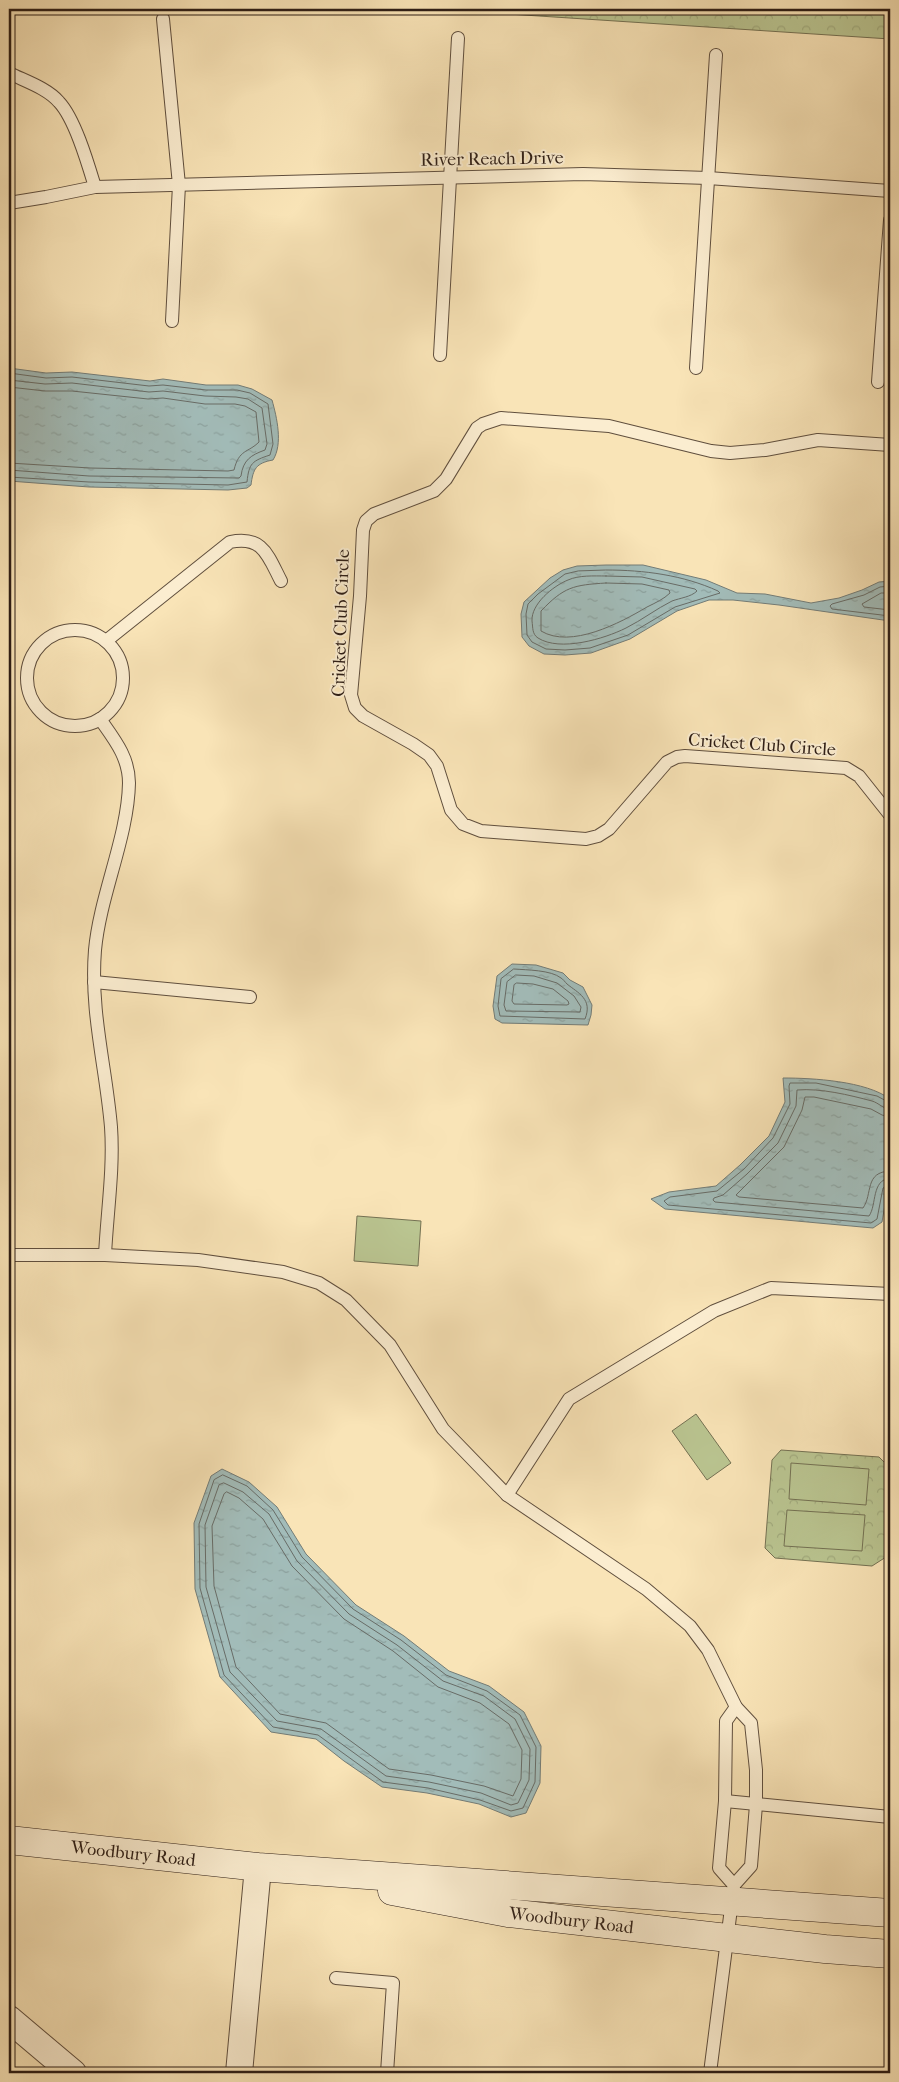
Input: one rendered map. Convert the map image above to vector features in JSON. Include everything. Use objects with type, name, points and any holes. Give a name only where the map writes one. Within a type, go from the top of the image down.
[{"type":"street","name":"Woodbury Road","points":[[9,1840],[258,1867],[733,1892],[890,1912]]},
{"type":"street","name":"Woodbury Road","points":[[258,1867],[508,1913],[890,1954]]},
{"type":"street","points":[[239,2073],[258,1867]]},
{"type":"street","points":[[9,2020],[73,2073]]},
{"type":"lane","points":[[163,19],[179,185],[172,321]]},
{"type":"lane","points":[[440,355],[458,38]]},
{"type":"lane","points":[[696,368],[716,55]]},
{"type":"lane","points":[[9,73],[49,93],[60,102],[87,160],[95,187]]},
{"type":"lane","name":"River Reach Drive","points":[[9,202],[95,187],[582,174],[708,178],[890,191]]},
{"type":"lane","points":[[878,382],[890,220]]},
{"type":"lane","name":"Cricket Club Circle","points":[[890,445],[818,440],[766,450],[730,453],[712,451],[609,426],[501,418],[483,424],[468,439],[446,479],[434,491],[374,514],[366,522],[362,540],[360,596],[351,695],[355,708],[364,716],[413,744],[428,755],[437,766],[451,810],[463,824],[481,831],[586,838],[598,836],[609,829],[667,762],[677,757],[686,756],[846,768],[859,776],[890,815]]},
{"type":"lane","points":[[106,641],[230,542],[243,539],[256,542],[266,553],[281,581]]},
{"type":"lane","points":[[72,629],[82,630],[99,636],[106,641],[119,658],[123,678],[118,699],[100,719],[80,726],[52,721],[41,712],[33,701],[28,688],[27,673],[34,652],[40,644],[55,634],[72,629]]},
{"type":"lane","points":[[100,719],[124,755],[129,783],[122,829],[100,918],[95,950],[96,1022],[111,1126],[112,1154],[105,1255]]},
{"type":"lane","points":[[94,982],[250,997]]},
{"type":"lane","points":[[9,1255],[105,1255],[198,1260],[283,1272],[319,1283],[333,1290],[346,1300],[390,1345],[443,1429],[508,1495],[646,1588],[690,1626],[708,1650],[736,1708],[751,1723],[756,1770],[756,1804],[751,1866],[733,1892],[710,2073]]},
{"type":"lane","points":[[508,1495],[569,1399],[714,1311],[771,1288],[890,1294]]},
{"type":"lane","points":[[733,1892],[720,1868],[725,1802],[726,1721],[736,1708]]},
{"type":"lane","points":[[725,1802],[890,1817]]},
{"type":"lane","points":[[336,1978],[393,1983],[386,2073]]},
{"type":"green space","points":[[432,9],[890,9],[890,39]]},
{"type":"green space","points":[[357,1216],[421,1221],[418,1266],[354,1261]]},
{"type":"green space","points":[[696,1414],[731,1463],[707,1480],[672,1431]]},
{"type":"green space","points":[[781,1450],[879,1457],[890,1468],[886,1557],[872,1566],[775,1558],[765,1548],[772,1460]]},
{"type":"green space","points":[[791,1463],[869,1469],[866,1505],[789,1499]]},
{"type":"green space","points":[[787,1510],[865,1515],[862,1551],[784,1546]]},
{"type":"water","points":[[9,368],[46,373],[72,372],[150,381],[163,379],[206,385],[238,385],[252,389],[272,400],[278,431],[276,454],[273,460],[263,463],[256,468],[251,485],[247,488],[228,490],[89,487],[9,481]]},
{"type":"water","points":[[643,565],[706,580],[737,593],[765,594],[811,603],[839,598],[879,582],[890,581],[890,621],[779,605],[733,600],[709,600],[677,611],[630,639],[591,653],[544,654],[529,646],[522,637],[521,614],[524,602],[550,578],[563,570],[577,566]]},
{"type":"water","points":[[512,964],[536,965],[563,973],[570,980],[583,987],[592,1005],[588,1025],[502,1023],[495,1019],[493,1006],[497,976]]},
{"type":"water","points":[[783,1078],[854,1084],[880,1093],[890,1099],[890,1175],[882,1222],[873,1228],[665,1209],[651,1199],[669,1192],[716,1186],[740,1165],[769,1136],[785,1102]]},
{"type":"water","points":[[222,1469],[249,1482],[277,1507],[306,1554],[356,1605],[404,1636],[449,1671],[489,1686],[524,1712],[541,1746],[540,1783],[526,1813],[511,1817],[479,1804],[427,1793],[382,1787],[316,1739],[271,1732],[220,1677],[195,1589],[194,1523],[211,1476]]}]
